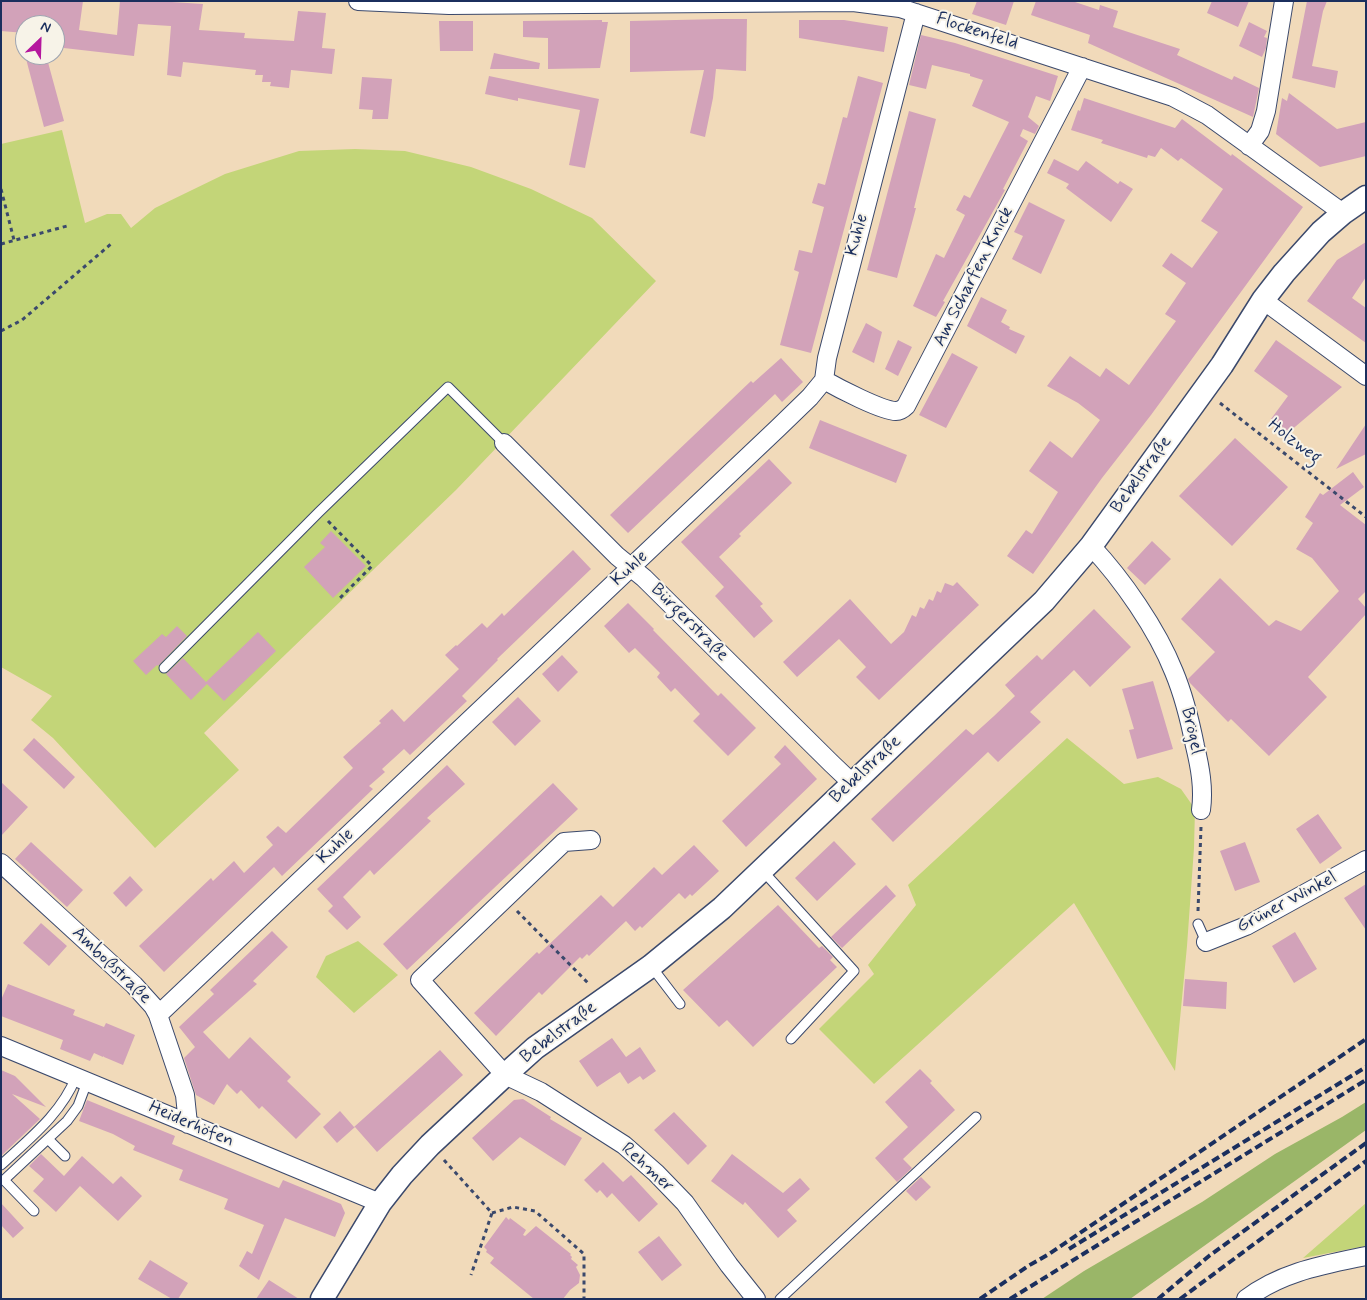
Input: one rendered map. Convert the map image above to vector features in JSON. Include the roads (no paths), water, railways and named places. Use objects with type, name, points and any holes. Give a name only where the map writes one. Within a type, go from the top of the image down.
[{"type":"street","name":"Flockenfeld","points":[[358,1],[449,6],[774,2],[865,3],[900,8],[1173,97],[1186,103],[1207,115],[1343,213]]},
{"type":"street","points":[[1249,146],[1260,131],[1266,111],[1284,1]]},
{"type":"street","name":"Kuhle","points":[[158,1015],[810,397],[824,380],[829,348],[916,13]]},
{"type":"street","name":"Am Scharfen Knick","points":[[824,380],[884,408],[896,411],[906,406],[1082,67]]},
{"type":"street","name":"Bebelstraße","points":[[322,1299],[380,1203],[408,1168],[430,1145],[535,1048],[651,966],[722,908],[1033,613],[1091,546],[1204,390],[1264,300],[1308,245],[1343,213],[1366,197]]},
{"type":"street","points":[[1264,300],[1366,376]]},
{"type":"street","name":"Bürgerstraße","points":[[504,444],[630,568],[644,578],[852,783]]},
{"type":"street","name":"Brögel","points":[[1091,546],[1110,566],[1147,621],[1174,672],[1185,705],[1199,762],[1203,794],[1201,810]]},
{"type":"street","points":[[505,1074],[420,980],[564,842],[591,840]]},
{"type":"street","name":"Grüner Winkel","points":[[1206,942],[1246,926],[1366,860]]},
{"type":"street","name":"Amboßstraße","points":[[1,863],[134,985],[153,1006],[158,1015],[185,1095],[188,1124]]},
{"type":"street","name":"Heiderhöfen","points":[[1,1046],[380,1203]]},
{"type":"street","name":"Rehmer","points":[[505,1074],[541,1092],[624,1145],[641,1159],[685,1203],[756,1299]]},
{"type":"street","points":[[1246,1299],[1264,1286],[1290,1274],[1314,1266],[1366,1256]]},
{"type":"lane","points":[[164,668],[319,512],[448,387],[504,444]]},
{"type":"lane","points":[[762,869],[854,971],[791,1038]]},
{"type":"lane","points":[[1198,924],[1206,942]]},
{"type":"lane","points":[[651,966],[680,1004]]},
{"type":"lane","points":[[34,1211],[4,1180],[67,1121],[78,1106],[82,1079]]},
{"type":"lane","points":[[1,1165],[51,1118],[82,1079]]},
{"type":"lane","points":[[780,1299],[976,1117]]},
{"type":"lane","points":[[48,1139],[65,1156]]},
{"type":"railway","points":[[980,1299],[1366,1039]]},
{"type":"railway","points":[[1069,1249],[1366,1067]]},
{"type":"railway","points":[[1010,1299],[1366,1080]]},
{"type":"railway","points":[[1158,1299],[1209,1256],[1366,1143]]},
{"type":"railway","points":[[1180,1299],[1366,1161]]}]
